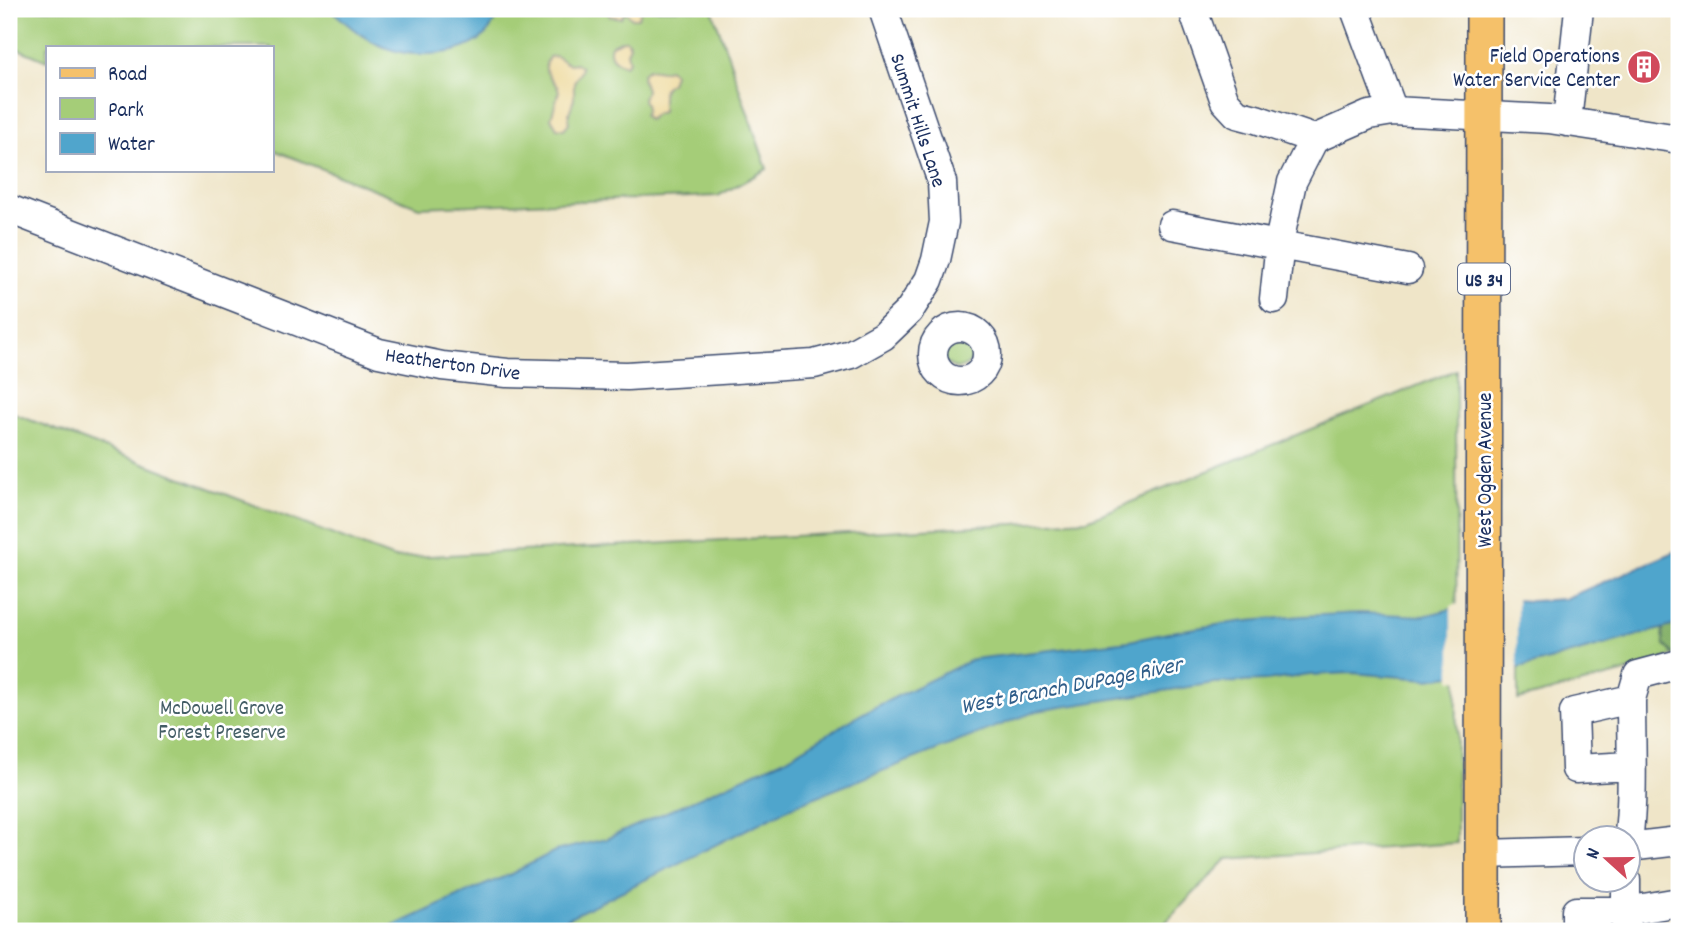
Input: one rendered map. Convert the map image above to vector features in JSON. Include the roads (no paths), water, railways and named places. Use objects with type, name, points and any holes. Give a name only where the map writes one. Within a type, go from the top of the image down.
[{"type":"main road","name":"West Ogden Avenue","points":[[1483,931],[1484,9]]},
{"type":"street","name":"Summit Hills Lane","points":[[883,9],[936,162],[944,202],[943,231],[936,260],[929,280],[909,312]]},
{"type":"street","points":[[1355,9],[1393,111]]},
{"type":"street","points":[[1567,122],[1580,9]]},
{"type":"street","points":[[1195,16],[1225,101],[1237,114],[1314,139]]},
{"type":"street","points":[[1274,299],[1279,245],[1292,182],[1314,139],[1369,115],[1393,111],[1549,119],[1679,139]]},
{"type":"street","name":"Heatherton Drive","points":[[9,209],[379,354],[442,366],[494,372],[627,376],[814,364],[851,354],[883,336],[909,312]]},
{"type":"street","points":[[1172,225],[1408,269]]},
{"type":"street","points":[[909,312],[939,337]]},
{"type":"street","points":[[1631,824],[1631,699],[1638,675],[1679,664]]},
{"type":"street","points":[[1631,699],[1574,712],[1576,769],[1631,766]]},
{"type":"street","points":[[1642,845],[1679,841]]},
{"type":"street","points":[[1483,854],[1572,851]]},
{"type":"street","points":[[1626,894],[1626,921]]},
{"type":"street","points":[[1576,931],[1576,911],[1626,921],[1679,902]]},
{"type":"water","points":[[331,9],[500,9],[487,33],[477,41],[452,51],[424,54],[396,51],[376,44],[355,31]]},
{"type":"water","name":"West Branch DuPage River","points":[[1679,550],[1679,624],[1518,668],[1427,679],[1352,673],[1214,683],[1037,711],[800,803],[542,931],[383,931],[511,874],[555,851],[606,839],[785,759],[865,712],[973,659],[1129,641],[1238,622],[1361,613],[1424,616],[1489,599],[1564,599]]},
{"type":"place","name":"Field Operations Water Service Center","points":[[1644,67]]},
{"type":"park label","name":"McDowell Grove Forest Preserve","points":[[222,719]]}]
